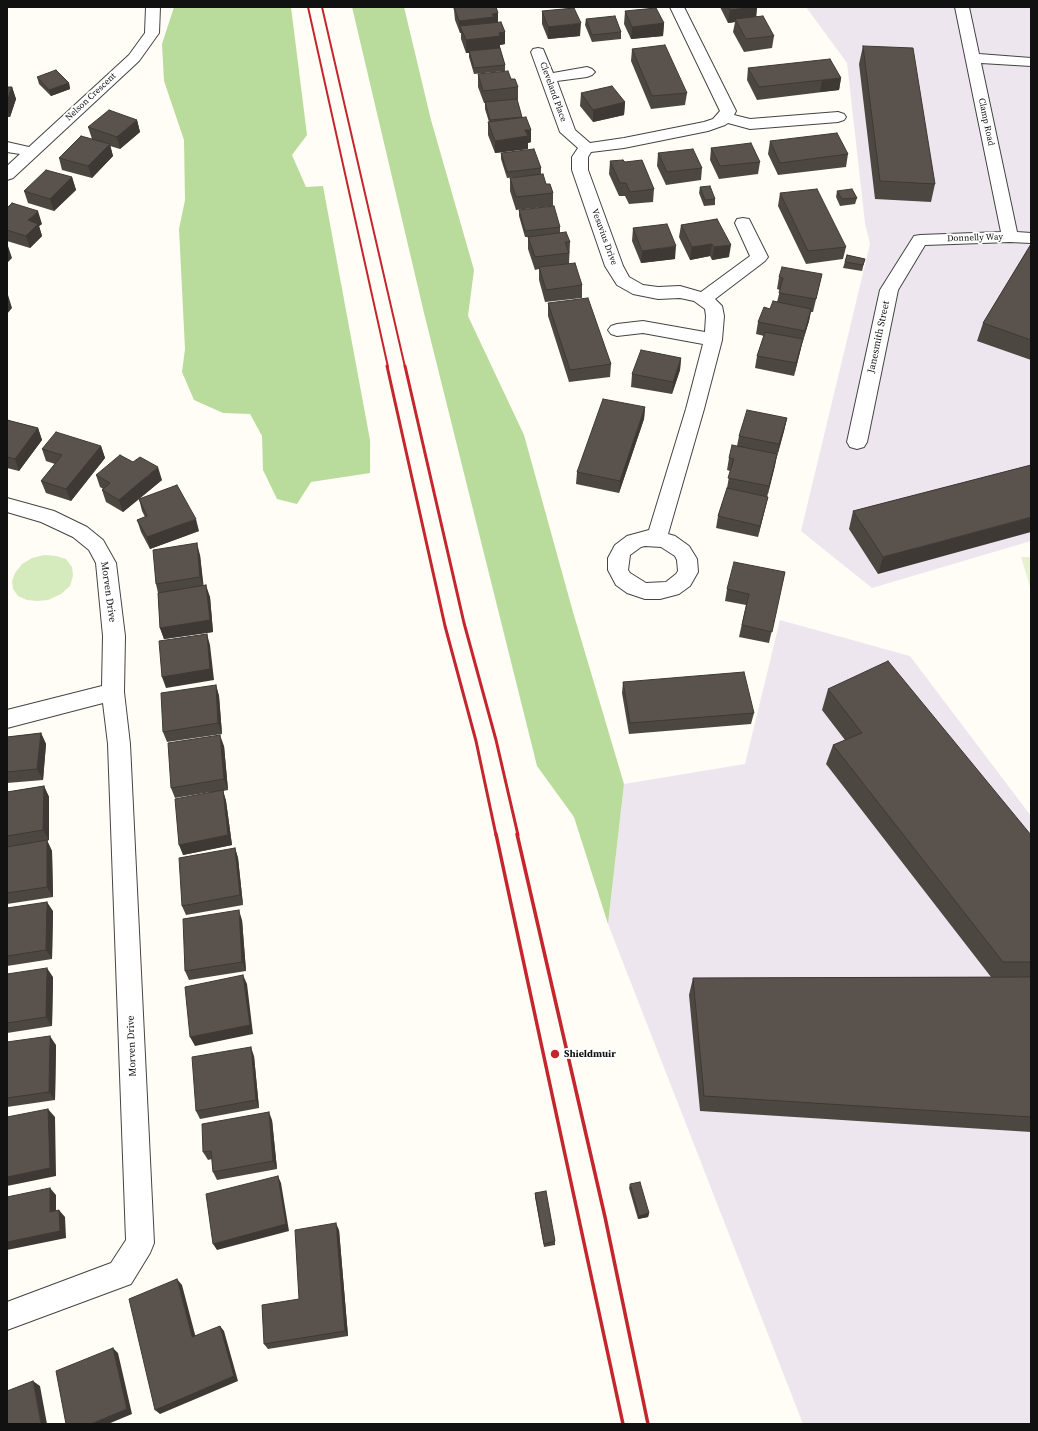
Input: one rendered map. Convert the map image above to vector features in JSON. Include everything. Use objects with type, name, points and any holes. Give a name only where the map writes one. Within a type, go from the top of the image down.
[{"type":"street","name":"Nelson Crescent","points":[[7,175],[134,58],[152,33],[153,7]]},
{"type":"street","points":[[586,148],[624,143],[708,126],[719,122],[725,117],[728,111],[677,7]]},
{"type":"street","name":"Clamp Road","points":[[962,7],[1010,237]]},
{"type":"street","name":"Cleveland Place","points":[[538,52],[568,132],[578,139],[586,148]]},
{"type":"street","points":[[972,58],[1031,62]]},
{"type":"street","points":[[548,78],[587,72]]},
{"type":"street","points":[[725,117],[750,124],[838,117]]},
{"type":"street","points":[[7,147],[32,152]]},
{"type":"street","name":"Vesuvius Drive","points":[[586,148],[580,157],[580,170],[614,266],[623,281],[638,290],[658,293],[680,292],[703,299]]},
{"type":"street","points":[[657,538],[695,409],[713,340],[715,316],[713,306],[703,299],[759,257],[743,223]]},
{"type":"street","name":"Donnelly Way","points":[[920,240],[1010,237],[1031,238]]},
{"type":"street","name":"Janesmith Street","points":[[857,442],[889,290],[920,240]]},
{"type":"street","points":[[617,330],[643,327],[713,340]]},
{"type":"street","name":"Morven Drive","points":[[7,505],[47,516],[80,532],[96,545],[106,563],[114,636],[113,692],[120,752],[140,1243],[121,1274],[7,1316]]},
{"type":"street","points":[[7,720],[113,692]]},
{"type":"shaded area","points":[[806,7],[1031,7],[1031,541],[872,588],[801,531],[870,244],[865,223],[847,63]]},
{"type":"shaded area","points":[[780,620],[910,656],[1031,816],[1031,1424],[803,1424],[608,924],[624,784],[745,764]]},
{"type":"green space","points":[[174,7],[291,7],[307,135],[292,155],[306,187],[323,186],[370,440],[370,473],[311,482],[297,504],[277,499],[263,470],[262,436],[250,414],[223,413],[194,400],[182,372],[185,349],[179,229],[185,200],[184,140],[164,81],[162,44]]},
{"type":"green space","points":[[352,7],[404,7],[431,120],[474,270],[468,316],[524,435],[573,612],[624,784],[608,924],[574,817],[537,766],[424,313]]},
{"type":"green space","points":[[44,555],[66,559],[72,567],[73,576],[70,586],[61,594],[48,600],[27,600],[18,596],[13,589],[12,581],[15,573],[22,564],[32,558]]},
{"type":"green space","points":[[1021,557],[1031,557],[1031,590]]},
{"type":"building","points":[[454,7],[496,7],[498,13],[492,14],[494,17],[459,21]]},
{"type":"building","points":[[728,7],[757,7],[730,10]]},
{"type":"building","points":[[574,8],[581,23],[548,27],[542,11]]},
{"type":"building","points":[[656,8],[664,23],[632,27],[625,11]]},
{"type":"building","points":[[615,16],[621,32],[592,35],[586,19]]},
{"type":"building","points":[[763,16],[774,36],[746,39],[735,19]]},
{"type":"building","points":[[501,22],[505,32],[499,33],[500,36],[466,40],[460,26]]},
{"type":"building","points":[[665,45],[687,93],[652,96],[632,49]]},
{"type":"building","points":[[863,46],[913,48],[935,184],[880,181]]},
{"type":"building","points":[[500,48],[505,65],[474,68],[469,51]]},
{"type":"building","points":[[830,59],[841,78],[759,87],[748,68]]},
{"type":"building","points":[[56,70],[69,83],[49,90],[37,77]]},
{"type":"building","points":[[508,71],[511,79],[515,79],[518,87],[483,91],[478,74]]},
{"type":"building","points":[[612,86],[625,102],[593,110],[581,93]]},
{"type":"building","points":[[7,87],[12,87],[7,102]]},
{"type":"building","points":[[517,99],[522,117],[490,120],[485,102]]},
{"type":"building","points":[[109,110],[137,120],[117,137],[88,127]]},
{"type":"building","points":[[526,117],[531,130],[525,130],[528,136],[495,141],[488,122]]},
{"type":"building","points":[[837,133],[848,154],[780,163],[770,141]]},
{"type":"building","points":[[81,136],[110,144],[88,166],[59,158]]},
{"type":"building","points":[[751,143],[760,162],[720,166],[711,148]]},
{"type":"building","points":[[534,149],[541,168],[507,172],[501,153]]},
{"type":"building","points":[[693,149],[702,168],[667,172],[658,153]]},
{"type":"building","points":[[623,160],[625,162],[642,160],[654,189],[630,192],[626,183],[620,183],[610,161]]},
{"type":"building","points":[[46,170],[72,177],[50,199],[24,191]]},
{"type":"building","points":[[543,174],[546,184],[550,184],[553,193],[516,197],[510,178]]},
{"type":"building","points":[[710,186],[715,199],[705,200],[700,187]]},
{"type":"building","points":[[817,189],[846,247],[808,251],[780,193]]},
{"type":"building","points":[[852,189],[857,198],[842,199],[837,191]]},
{"type":"building","points":[[12,203],[38,211],[28,220],[38,224],[26,236],[7,230],[7,208]]},
{"type":"building","points":[[554,206],[560,227],[525,231],[519,210]]},
{"type":"building","points":[[717,219],[731,245],[714,247],[712,244],[692,247],[681,225]]},
{"type":"building","points":[[667,224],[676,246],[642,251],[633,228]]},
{"type":"building","points":[[566,232],[570,242],[565,242],[569,253],[535,257],[528,237]]},
{"type":"building","points":[[1031,244],[1031,340],[983,323]]},
{"type":"building","points":[[847,255],[865,259],[863,265],[845,262]]},
{"type":"building","points":[[575,263],[582,285],[546,290],[539,267]]},
{"type":"building","points":[[782,267],[822,274],[816,299],[779,293],[783,278],[779,277]]},
{"type":"building","points":[[588,298],[611,364],[570,370],[548,303]]},
{"type":"building","points":[[773,301],[811,309],[805,331],[758,322],[764,307],[770,309]]},
{"type":"building","points":[[765,332],[803,339],[796,363],[757,356]]},
{"type":"building","points":[[641,350],[681,358],[673,382],[632,374]]},
{"type":"building","points":[[603,399],[645,407],[620,481],[577,472]]},
{"type":"building","points":[[747,410],[787,418],[779,444],[739,436]]},
{"type":"building","points":[[7,420],[38,428],[15,459],[7,457]]},
{"type":"building","points":[[56,432],[101,446],[66,489],[41,481],[62,455],[42,449]]},
{"type":"building","points":[[732,445],[777,454],[769,486],[728,478],[734,459],[729,458]]},
{"type":"building","points":[[120,455],[133,462],[140,457],[158,467],[119,500],[102,490],[110,483],[96,475]]},
{"type":"building","points":[[1031,465],[1031,517],[883,557],[853,511]]},
{"type":"building","points":[[177,485],[196,519],[147,537],[137,520],[147,516],[139,499]]},
{"type":"building","points":[[727,488],[768,497],[760,526],[718,516]]},
{"type":"building","points":[[197,543],[200,577],[156,584],[153,550]]},
{"type":"building","points":[[734,562],[785,572],[772,632],[742,625],[749,594],[727,589]]},
{"type":"building","points":[[206,585],[210,620],[160,628],[158,593]]},
{"type":"building","points":[[207,634],[210,669],[162,677],[159,641]]},
{"type":"building","points":[[888,661],[1031,835],[1031,962],[1003,962],[833,745],[862,733],[828,689]]},
{"type":"building","points":[[744,672],[754,713],[630,723],[623,682]]},
{"type":"building","points":[[216,685],[218,723],[163,732],[161,693]]},
{"type":"building","points":[[41,733],[37,769],[7,772],[7,737]]},
{"type":"building","points":[[220,735],[224,779],[171,788],[168,743]]},
{"type":"building","points":[[44,786],[43,830],[7,836],[7,792]]},
{"type":"building","points":[[223,790],[228,835],[179,845],[175,799]]},
{"type":"building","points":[[47,840],[47,887],[7,893],[7,847]]},
{"type":"building","points":[[235,848],[240,895],[182,906],[179,858]]},
{"type":"building","points":[[47,902],[46,950],[7,956],[7,908]]},
{"type":"building","points":[[239,910],[242,962],[185,971],[183,919]]},
{"type":"building","points":[[47,968],[46,1017],[7,1023],[7,974]]},
{"type":"building","points":[[243,975],[250,1025],[190,1037],[185,987]]},
{"type":"building","points":[[1031,977],[1031,1117],[704,1096],[693,978]]},
{"type":"building","points":[[50,1036],[49,1092],[7,1098],[7,1042]]},
{"type":"building","points":[[251,1047],[256,1100],[196,1111],[192,1057]]},
{"type":"building","points":[[48,1109],[50,1168],[7,1177],[7,1117]]},
{"type":"building","points":[[269,1112],[273,1161],[213,1172],[211,1151],[203,1152],[202,1124]]},
{"type":"building","points":[[278,1176],[286,1224],[213,1244],[206,1194]]},
{"type":"building","points":[[640,1182],[649,1213],[639,1216],[630,1184]]},
{"type":"building","points":[[50,1188],[50,1212],[59,1210],[60,1231],[7,1242],[7,1197]]},
{"type":"building","points":[[546,1191],[555,1241],[544,1244],[535,1193]]},
{"type":"building","points":[[336,1223],[345,1331],[264,1344],[262,1305],[299,1299],[295,1230]]},
{"type":"building","points":[[177,1279],[192,1337],[220,1326],[234,1376],[155,1410],[129,1299]]},
{"type":"building","points":[[113,1348],[127,1409],[91,1424],[66,1424],[56,1371]]},
{"type":"building","points":[[33,1381],[41,1424],[7,1424],[7,1391]]},
{"type":"railway","points":[[308,7],[388,367]]},
{"type":"railway","points":[[322,7],[405,367]]},
{"type":"railway","points":[[387,366],[445,626],[476,741],[496,835]]},
{"type":"railway","points":[[405,366],[464,623],[496,740],[518,835]]},
{"type":"railway","points":[[496,834],[623,1424]]},
{"type":"railway","points":[[517,834],[605,1217],[648,1424]]},
{"type":"place","name":"Shieldmuir","points":[[555,1054]]}]
